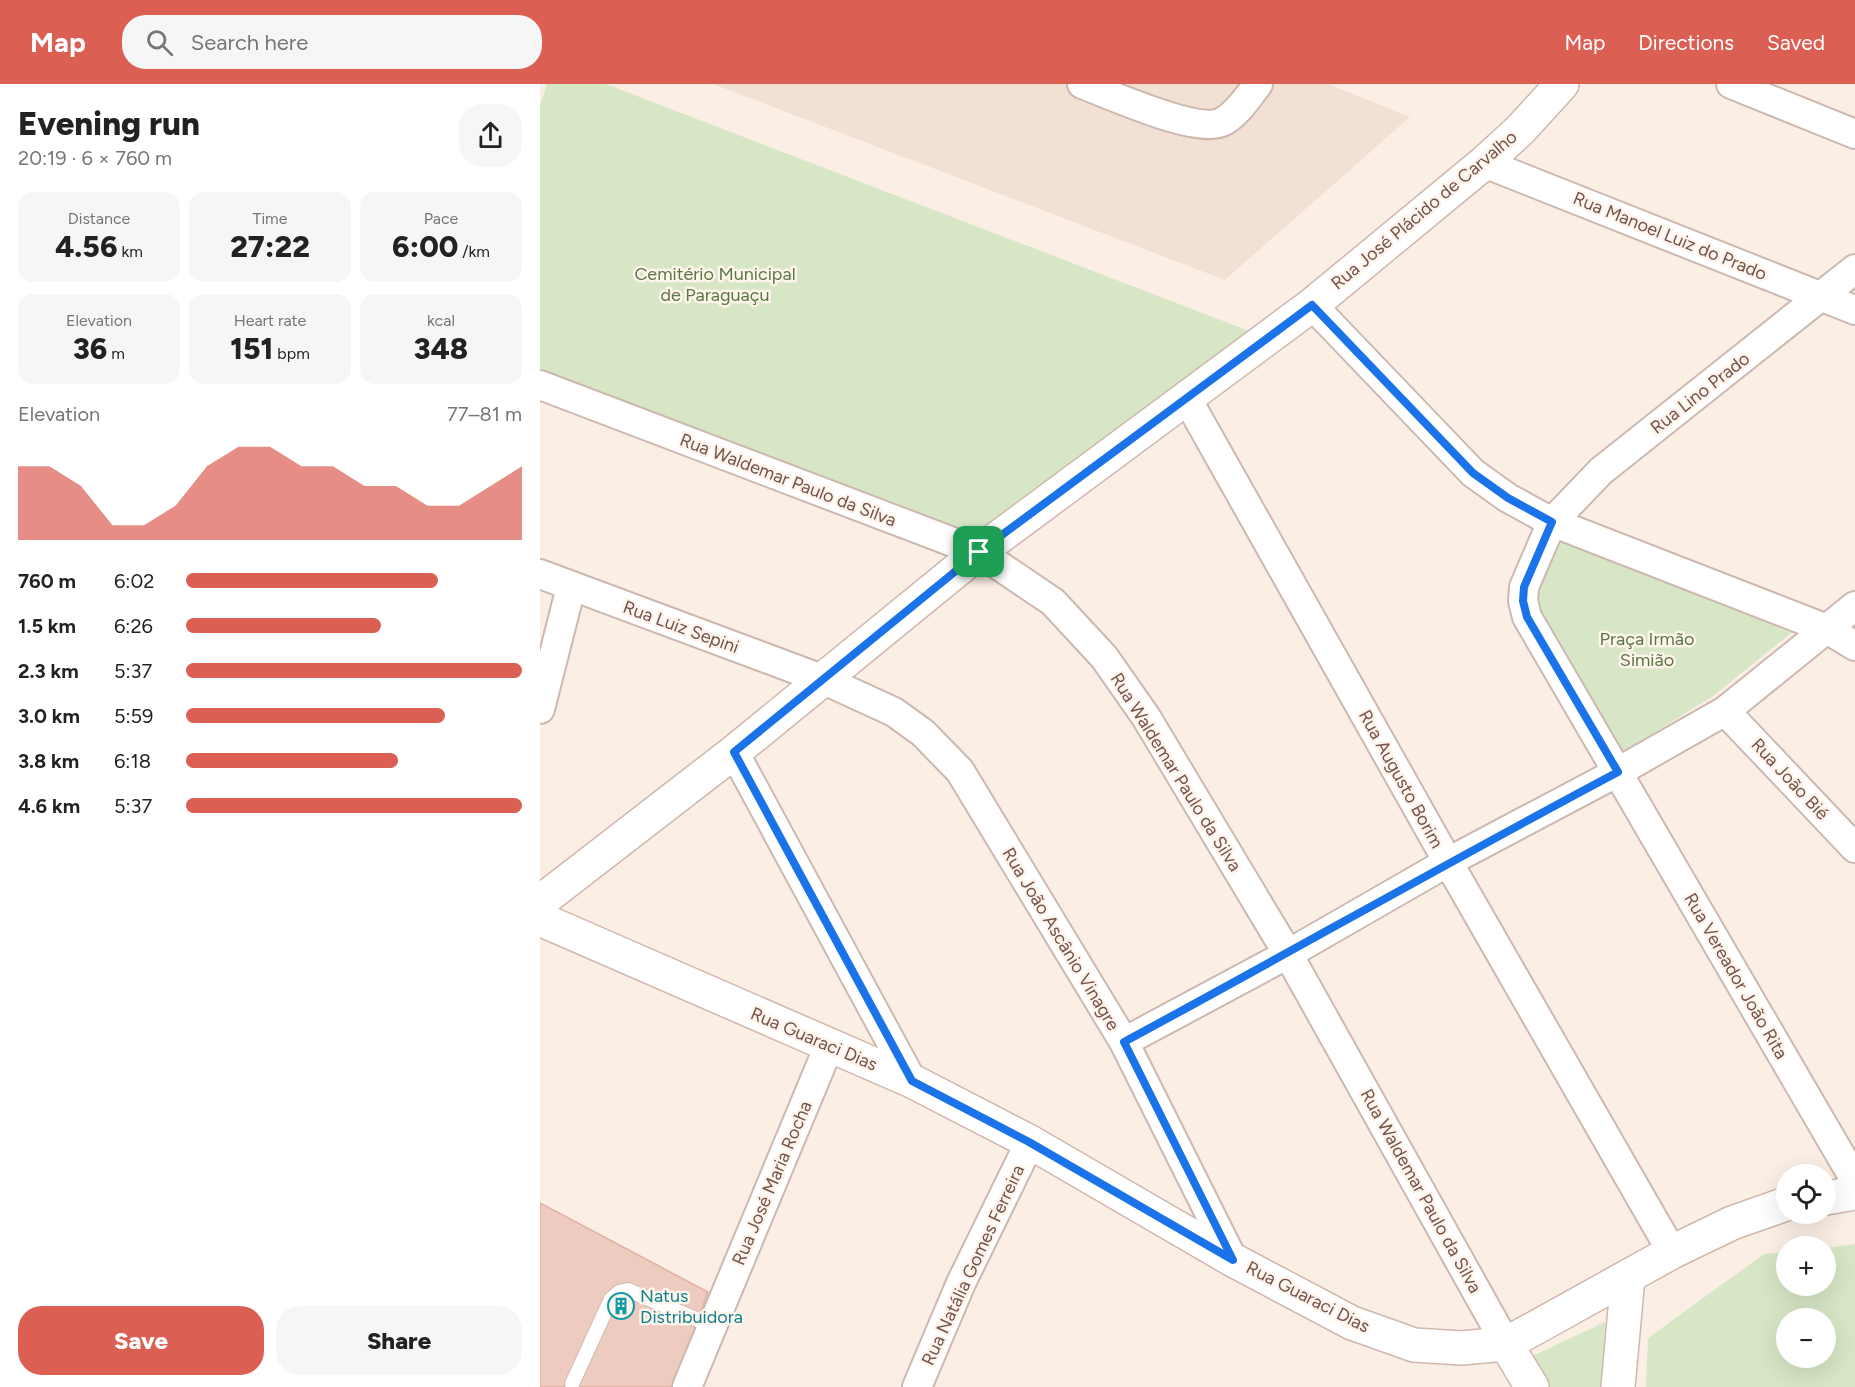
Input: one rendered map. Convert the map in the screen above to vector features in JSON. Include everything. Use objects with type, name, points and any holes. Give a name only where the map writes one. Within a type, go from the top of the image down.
[{"type":"street","points":[[1082,84],[1176,119],[1208,125],[1222,122],[1239,109],[1258,84]]},
{"type":"street","name":"Rua José Plácido de Carvalho","points":[[540,902],[734,752],[979,552],[1312,305],[1484,163],[1520,130],[1562,84]]},
{"type":"street","points":[[1731,84],[1855,134]]},
{"type":"street","name":"Rua Manoel Luiz do Prado","points":[[1484,163],[1855,310]]},
{"type":"street","name":"Rua Lino Prado","points":[[1552,522],[1601,471],[1855,269]]},
{"type":"street","points":[[1312,305],[1473,473],[1508,498],[1552,522],[1827,629],[1855,645]]},
{"type":"street","name":"Rua Waldemar Paulo da Silva","points":[[540,385],[979,552],[1053,602],[1104,657],[1146,717],[1288,954],[1506,1344]]},
{"type":"street","name":"Rua Augusto Borim","points":[[1186,397],[1448,862],[1672,1252]]},
{"type":"street","points":[[1552,522],[1524,587],[1523,601],[1527,617],[1618,772]]},
{"type":"street","name":"Rua Luiz Sepini","points":[[540,574],[822,679]]},
{"type":"street","points":[[540,709],[571,587]]},
{"type":"street","points":[[1124,1042],[1288,954],[1448,862],[1618,772],[1725,711],[1855,606]]},
{"type":"street","name":"Rua João Ascânio Vinagre","points":[[822,679],[894,712],[923,733],[960,771],[1124,1042],[1233,1260]]},
{"type":"street","name":"Rua João Bié","points":[[1725,711],[1855,848]]},
{"type":"street","points":[[734,752],[912,1081]]},
{"type":"street","name":"Rua Vereador João Rita","points":[[1618,772],[1855,1180]]},
{"type":"street","name":"Rua Guaraci Dias","points":[[540,919],[912,1081],[1029,1142],[1233,1260],[1352,1323],[1414,1345],[1461,1348],[1506,1344]]},
{"type":"street","name":"Rua José Maria Rocha","points":[[687,1387],[829,1046]]},
{"type":"street","name":"Rua Natália Gomes Ferreira","points":[[917,1387],[961,1282],[1029,1142]]},
{"type":"street","points":[[1836,1196],[1855,1193]]},
{"type":"street","points":[[1532,1387],[1506,1344],[1731,1222],[1776,1207]]},
{"type":"street","points":[[1618,1387],[1628,1277]]},
{"type":"lane","points":[[572,1384],[611,1299],[619,1292],[628,1290],[712,1326]]},
{"type":"shaded area","points":[[713,84],[1328,84],[1410,117],[1225,280]]},
{"type":"green space","name":"Cemitério Municipal de Paraguaçu","points":[[547,84],[606,84],[1257,334],[977,537],[540,379],[540,105]]},
{"type":"green space","name":"Praça Irmão Simião","points":[[1554,532],[1795,630],[1713,696],[1623,752],[1533,605]]},
{"type":"green space","points":[[1855,1244],[1855,1387],[1646,1387],[1648,1338],[1764,1254],[1776,1253],[1776,1296],[1836,1296],[1836,1247]]},
{"type":"green space","points":[[1605,1322],[1602,1387],[1544,1387],[1526,1359]]},
{"type":"building","name":"Natus Distribuidora","points":[[540,1203],[708,1292],[674,1387],[540,1387]]},
{"type":"place","name":"Natus Distribuidora","points":[[621,1306]]},
{"type":"route","points":[[1312,305],[1473,473],[1508,498],[1552,522],[1524,587],[1523,601],[1527,617],[1618,772],[1448,862],[1288,954],[1124,1042],[1233,1260],[1029,1142],[912,1081],[734,752],[979,552],[1312,305]]}]
